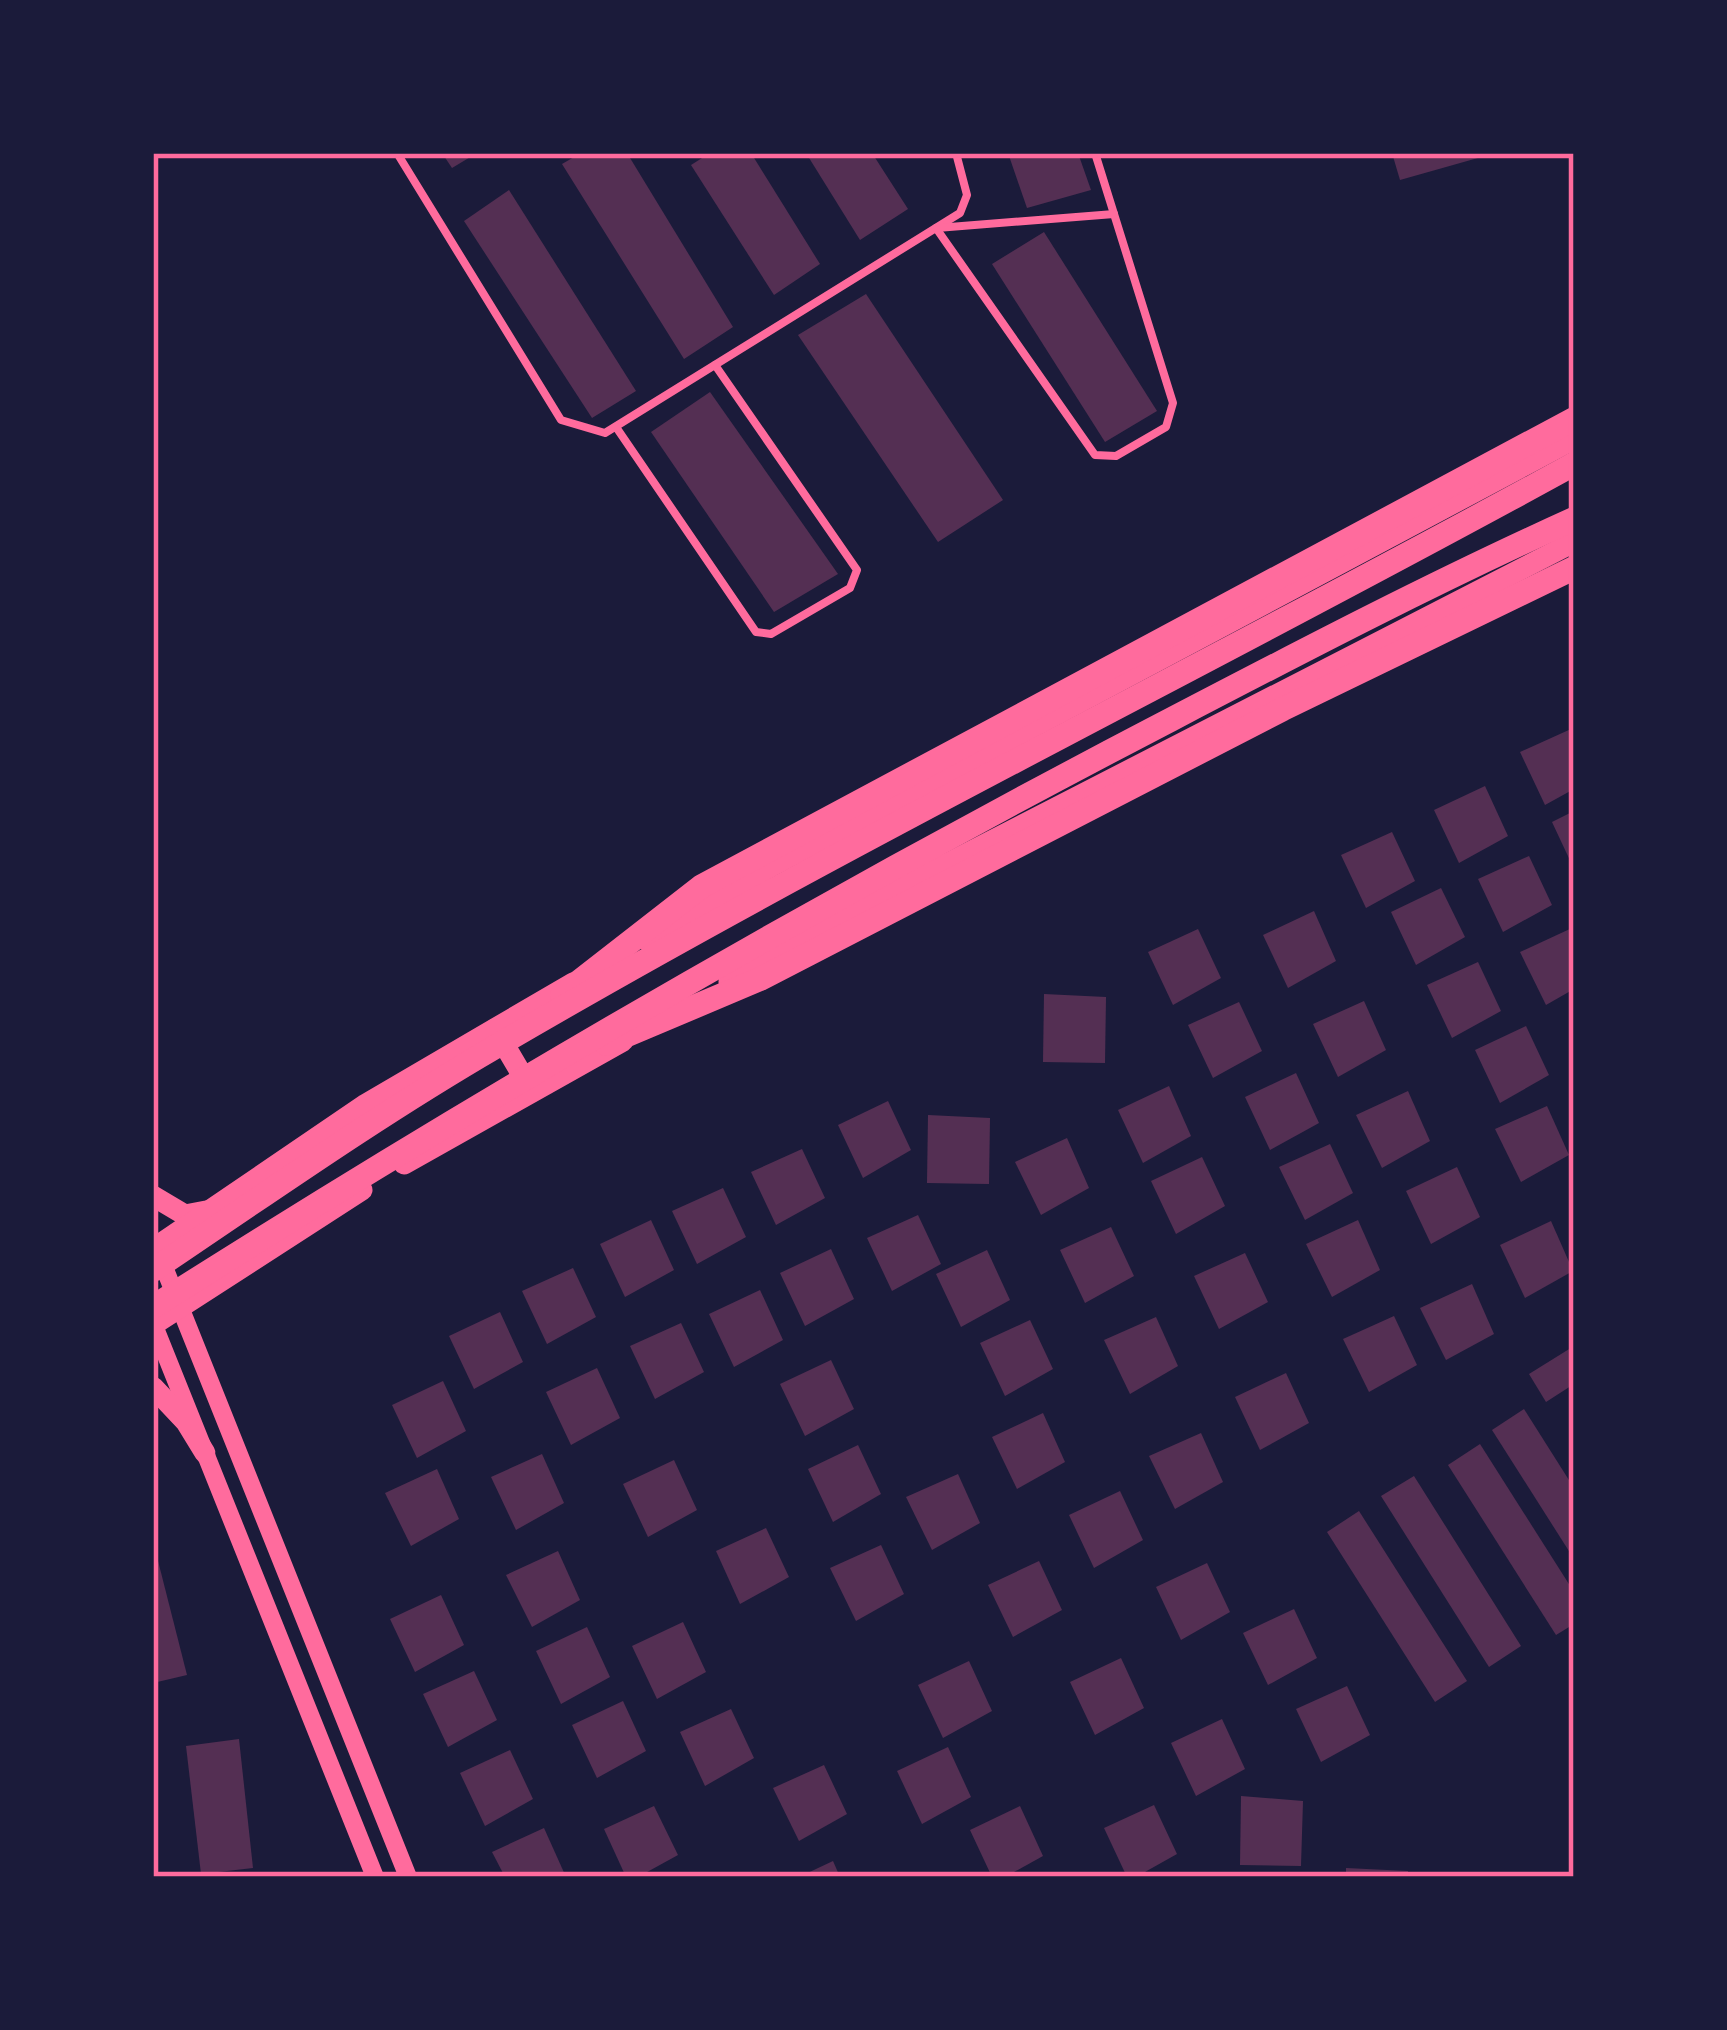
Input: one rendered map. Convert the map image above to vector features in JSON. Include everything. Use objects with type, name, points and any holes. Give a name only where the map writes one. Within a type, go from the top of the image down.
[{"type":"highway","points":[[154,1251],[355,1134],[703,886],[1574,418]]},
{"type":"highway","points":[[494,1038],[1574,464]]},
{"type":"highway","points":[[524,1087],[706,970],[962,828],[1438,580],[1574,519]]},
{"type":"highway","points":[[153,1307],[388,1157],[524,1087],[760,979],[1434,634],[1574,568]]},
{"type":"main road","points":[[408,1877],[154,1251],[366,1104],[494,1038],[772,866],[1574,439]]},
{"type":"main road","points":[[375,1877],[153,1324],[524,1087],[1457,598],[1574,542]]},
{"type":"main road","points":[[1457,598],[1513,597]]},
{"type":"main road","points":[[494,1038],[524,1087]]},
{"type":"main road","points":[[153,1196],[185,1215],[212,1209]]},
{"type":"main road","points":[[153,1387],[187,1422],[205,1453]]},
{"type":"lane","points":[[397,153],[561,420],[605,433],[960,213],[968,195],[956,153]]},
{"type":"lane","points":[[936,228],[1095,455],[1116,456],[1166,427],[1173,403],[1095,153]]},
{"type":"lane","points":[[936,228],[1114,214]]},
{"type":"lane","points":[[616,427],[756,632],[771,634],[850,588],[857,570],[715,365]]},
{"type":"building","points":[[442,153],[477,153],[452,168]]},
{"type":"building","points":[[581,153],[627,153],[733,327],[684,359],[562,164]]},
{"type":"building","points":[[710,153],[751,153],[820,264],[774,295],[691,165]]},
{"type":"building","points":[[806,153],[872,153],[908,209],[860,240]]},
{"type":"building","points":[[1008,153],[1078,153],[1091,190],[1027,208]]},
{"type":"building","points":[[1392,153],[1492,153],[1492,154],[1400,180]]},
{"type":"building","points":[[509,190],[636,391],[592,418],[464,221]]},
{"type":"building","points":[[1044,232],[1157,411],[1105,442],[992,264]]},
{"type":"building","points":[[866,294],[1003,500],[938,542],[798,335]]},
{"type":"building","points":[[710,392],[838,574],[774,612],[651,432]]},
{"type":"building","points":[[1571,729],[1574,789],[1545,805],[1520,752]]},
{"type":"building","points":[[1485,786],[1508,836],[1459,863],[1434,810]]},
{"type":"building","points":[[1574,811],[1574,869],[1552,822]]},
{"type":"building","points":[[1392,832],[1415,881],[1366,908],[1341,855]]},
{"type":"building","points":[[1529,856],[1552,905],[1503,932],[1478,879]]},
{"type":"building","points":[[1441,888],[1465,937],[1416,965],[1391,912]]},
{"type":"building","points":[[1314,911],[1336,961],[1288,988],[1263,935]]},
{"type":"building","points":[[1572,928],[1574,989],[1546,1005],[1520,952]]},
{"type":"building","points":[[1198,929],[1221,978],[1173,1005],[1148,952]]},
{"type":"building","points":[[1478,962],[1501,1011],[1452,1038],[1427,985]]},
{"type":"building","points":[[1044,994],[1106,997],[1105,1063],[1043,1062]]},
{"type":"building","points":[[1364,1001],[1386,1050],[1338,1077],[1313,1024]]},
{"type":"building","points":[[1239,1002],[1262,1051],[1213,1078],[1188,1025]]},
{"type":"building","points":[[1526,1026],[1549,1075],[1500,1103],[1475,1050]]},
{"type":"building","points":[[1296,1073],[1319,1123],[1270,1150],[1245,1097]]},
{"type":"building","points":[[1169,1086],[1191,1136],[1143,1163],[1118,1110]]},
{"type":"building","points":[[1408,1091],[1430,1141],[1382,1168],[1356,1115]]},
{"type":"building","points":[[888,1101],[911,1150],[863,1178],[838,1125]]},
{"type":"building","points":[[1547,1106],[1569,1155],[1521,1182],[1495,1129]]},
{"type":"building","points":[[928,1115],[990,1118],[989,1184],[927,1183]]},
{"type":"building","points":[[1067,1138],[1089,1188],[1041,1215],[1015,1162]]},
{"type":"building","points":[[1330,1144],[1353,1193],[1305,1220],[1279,1167]]},
{"type":"building","points":[[802,1149],[825,1198],[776,1225],[751,1172]]},
{"type":"building","points":[[1202,1157],[1225,1206],[1176,1234],[1151,1181]]},
{"type":"building","points":[[1457,1167],[1480,1217],[1431,1244],[1406,1191]]},
{"type":"building","points":[[723,1188],[746,1237],[697,1264],[672,1211]]},
{"type":"building","points":[[918,1215],[941,1264],[892,1291],[867,1238]]},
{"type":"building","points":[[651,1220],[674,1270],[625,1297],[600,1244]]},
{"type":"building","points":[[1358,1220],[1380,1270],[1332,1297],[1306,1244]]},
{"type":"building","points":[[1551,1221],[1573,1271],[1525,1298],[1500,1245]]},
{"type":"building","points":[[1111,1227],[1134,1276],[1085,1303],[1060,1250]]},
{"type":"building","points":[[831,1249],[854,1299],[805,1326],[780,1273]]},
{"type":"building","points":[[987,1250],[1010,1300],[961,1327],[936,1274]]},
{"type":"building","points":[[1245,1253],[1268,1302],[1219,1329],[1194,1276]]},
{"type":"building","points":[[573,1268],[596,1317],[547,1344],[522,1291]]},
{"type":"building","points":[[1472,1284],[1494,1334],[1446,1360],[1420,1308]]},
{"type":"building","points":[[760,1290],[783,1340],[734,1367],[709,1314]]},
{"type":"building","points":[[500,1312],[523,1362],[474,1389],[449,1336]]},
{"type":"building","points":[[1394,1316],[1417,1365],[1369,1392],[1343,1339]]},
{"type":"building","points":[[1156,1317],[1178,1366],[1130,1394],[1104,1340]]},
{"type":"building","points":[[1030,1320],[1053,1369],[1005,1396],[980,1343]]},
{"type":"building","points":[[681,1323],[704,1372],[655,1399],[630,1346]]},
{"type":"building","points":[[1574,1346],[1574,1384],[1546,1402],[1529,1374]]},
{"type":"building","points":[[831,1360],[854,1409],[805,1436],[780,1384]]},
{"type":"building","points":[[597,1368],[620,1418],[571,1445],[546,1392]]},
{"type":"building","points":[[1286,1373],[1309,1423],[1260,1450],[1235,1397]]},
{"type":"building","points":[[443,1381],[466,1431],[417,1458],[392,1405]]},
{"type":"building","points":[[1524,1409],[1574,1488],[1574,1559],[1492,1430]]},
{"type":"building","points":[[1043,1413],[1065,1462],[1017,1489],[992,1437]]},
{"type":"building","points":[[1201,1433],[1223,1482],[1175,1509],[1149,1456]]},
{"type":"building","points":[[1480,1444],[1574,1592],[1574,1624],[1556,1635],[1448,1465]]},
{"type":"building","points":[[858,1445],[881,1494],[833,1522],[808,1469]]},
{"type":"building","points":[[542,1454],[564,1503],[516,1530],[491,1477]]},
{"type":"building","points":[[674,1460],[697,1510],[648,1537],[623,1484]]},
{"type":"building","points":[[437,1469],[459,1519],[411,1546],[385,1493]]},
{"type":"building","points":[[958,1474],[980,1523],[932,1550],[906,1497]]},
{"type":"building","points":[[1414,1476],[1521,1646],[1489,1667],[1381,1496]]},
{"type":"building","points":[[1120,1491],[1143,1540],[1094,1568],[1069,1515]]},
{"type":"building","points":[[1359,1511],[1467,1681],[1435,1702],[1327,1532]]},
{"type":"building","points":[[766,1528],[789,1577],[740,1604],[716,1551]]},
{"type":"building","points":[[881,1545],[904,1594],[856,1621],[830,1568]]},
{"type":"building","points":[[153,1550],[187,1675],[153,1683]]},
{"type":"building","points":[[558,1551],[580,1600],[532,1627],[506,1575]]},
{"type":"building","points":[[1039,1561],[1062,1610],[1013,1637],[988,1585]]},
{"type":"building","points":[[1207,1563],[1230,1612],[1181,1640],[1156,1587]]},
{"type":"building","points":[[441,1595],[464,1645],[415,1672],[390,1619]]},
{"type":"building","points":[[1294,1609],[1317,1658],[1268,1685],[1243,1633]]},
{"type":"building","points":[[683,1622],[706,1672],[657,1699],[632,1646]]},
{"type":"building","points":[[587,1627],[610,1677],[561,1704],[536,1651]]},
{"type":"building","points":[[1121,1658],[1144,1708],[1095,1735],[1070,1682]]},
{"type":"building","points":[[969,1661],[992,1711],[943,1738],[918,1685]]},
{"type":"building","points":[[474,1671],[497,1720],[448,1747],[423,1694]]},
{"type":"building","points":[[1347,1686],[1370,1735],[1321,1762],[1296,1709]]},
{"type":"building","points":[[623,1701],[646,1751],[597,1778],[572,1725]]},
{"type":"building","points":[[731,1709],[754,1758],[705,1786],[680,1732]]},
{"type":"building","points":[[1222,1719],[1245,1769],[1196,1796],[1171,1743]]},
{"type":"building","points":[[239,1739],[253,1868],[201,1874],[186,1746]]},
{"type":"building","points":[[948,1747],[971,1797],[922,1824],[897,1771]]},
{"type":"building","points":[[510,1750],[533,1799],[485,1826],[460,1773]]},
{"type":"building","points":[[824,1765],[847,1814],[799,1841],[773,1788]]},
{"type":"building","points":[[1241,1796],[1303,1801],[1301,1866],[1240,1865]]},
{"type":"building","points":[[1154,1805],[1177,1854],[1136,1877],[1127,1877],[1104,1828]]},
{"type":"building","points":[[654,1806],[678,1855],[638,1877],[626,1877],[604,1829]]},
{"type":"building","points":[[1020,1806],[1043,1856],[1005,1877],[992,1877],[970,1830]]},
{"type":"building","points":[[544,1828],[566,1877],[505,1877],[492,1852]]},
{"type":"building","points":[[833,1861],[840,1877],[799,1877]]},
{"type":"building","points":[[1346,1868],[1408,1871],[1408,1877],[1346,1877]]}]
